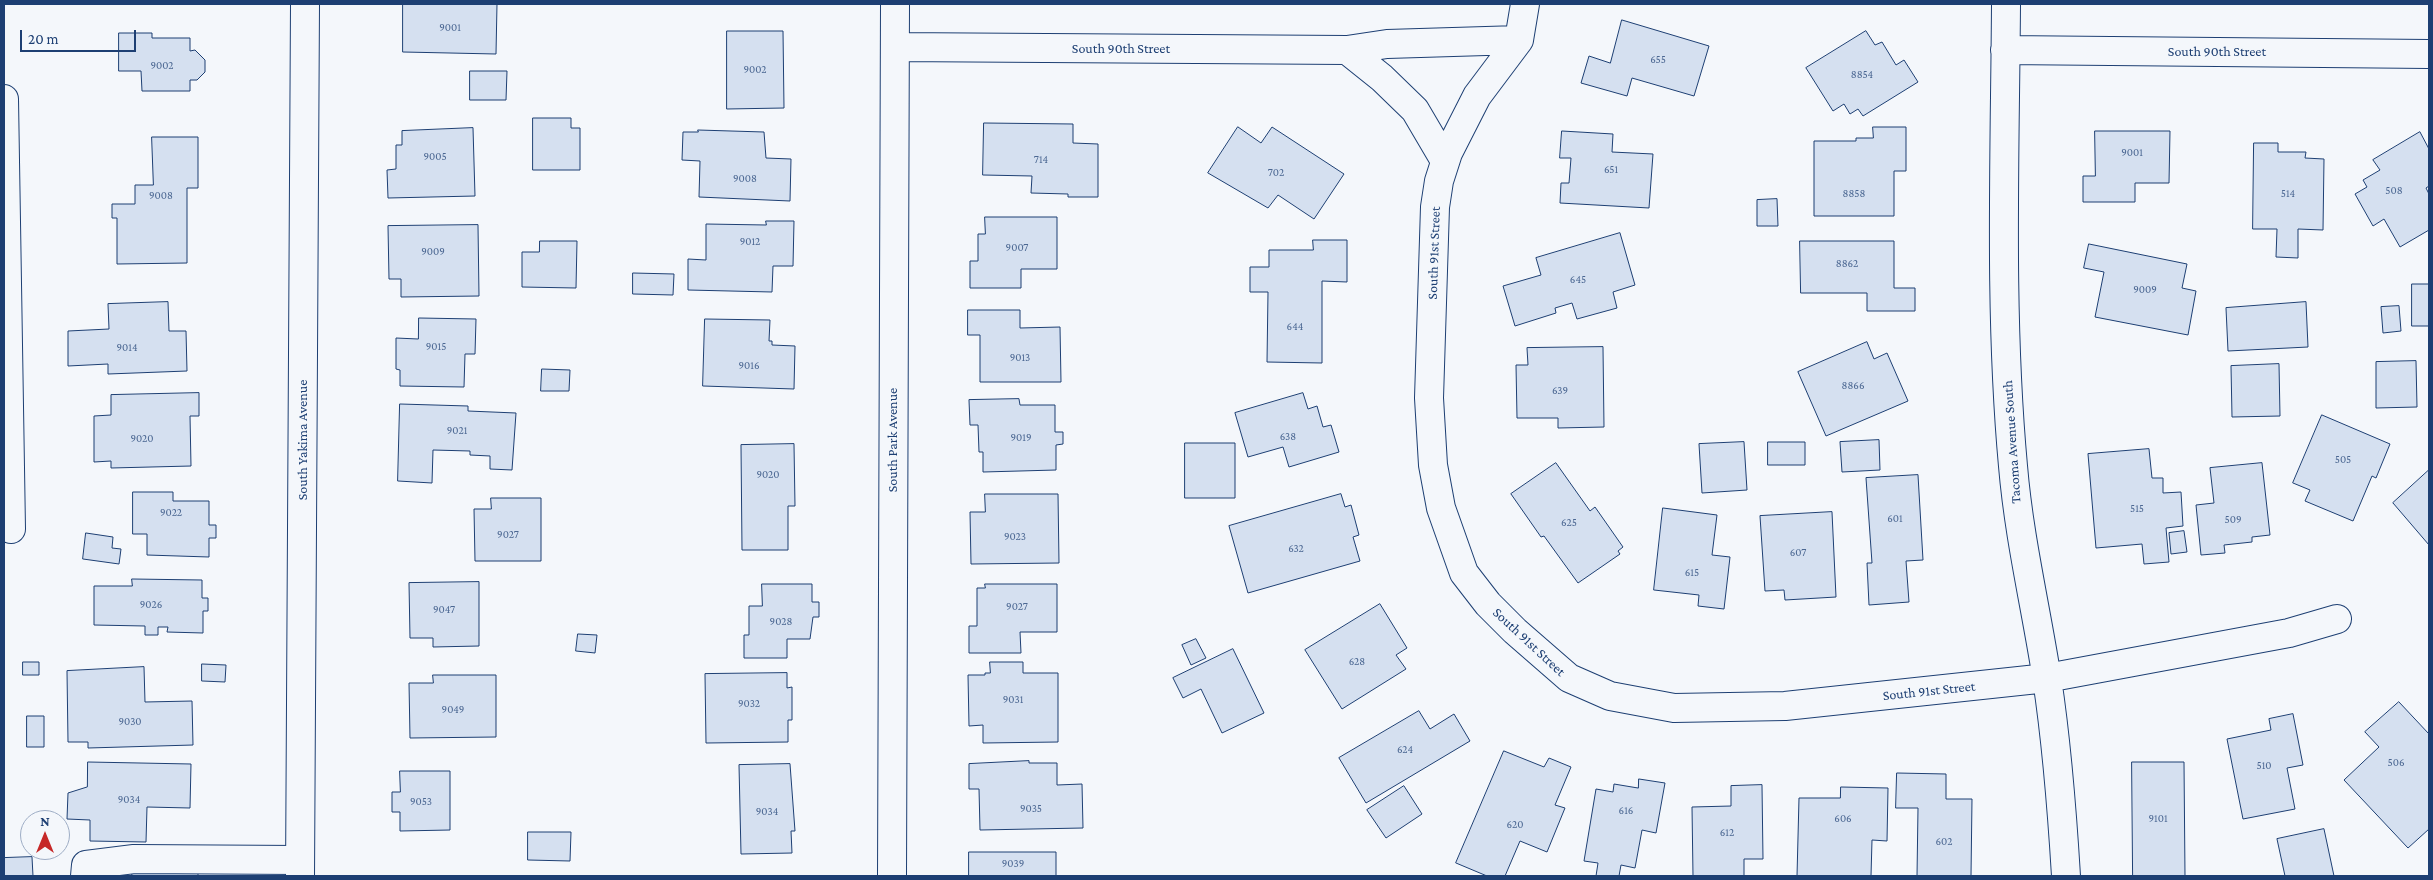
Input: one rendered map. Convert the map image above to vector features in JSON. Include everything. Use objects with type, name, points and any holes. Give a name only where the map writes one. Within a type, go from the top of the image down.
[{"type":"street","name":"South Yakima Avenue","points":[[300,868],[305,4]]},
{"type":"street","name":"South Park Avenue","points":[[892,876],[895,4]]},
{"type":"street","points":[[1519,40],[1526,4]]},
{"type":"street","name":"Tacoma Avenue South","points":[[2006,4],[2005,343],[2012,465],[2020,536],[2047,678],[2061,790],[2066,876]]},
{"type":"street","name":"South 90th Street","points":[[895,48],[1347,50],[1387,44],[1519,40]]},
{"type":"street","name":"South 91st Street","points":[[1519,40],[1477,96],[1445,161],[1439,181],[1435,207],[1429,398],[1432,465],[1441,508],[1464,573],[1488,604],[1569,678],[1610,696],[1674,708],[1785,706],[2047,678],[2290,633],[2337,619]]},
{"type":"street","points":[[1347,50],[1382,78],[1415,110],[1445,161]]},
{"type":"street","name":"South 90th Street","points":[[2005,50],[2429,54]]},
{"type":"street","points":[[4,99],[10,529]]},
{"type":"street","points":[[85,876],[86,864],[134,859],[300,868]]},
{"type":"building","points":[[403,4],[497,4],[496,54],[403,52]]},
{"type":"building","points":[[1622,20],[1709,46],[1694,96],[1632,78],[1627,96],[1581,83],[1589,56],[1610,63]]},
{"type":"building","points":[[727,31],[783,31],[784,108],[727,109]]},
{"type":"building","points":[[1866,31],[1875,45],[1882,42],[1896,65],[1904,60],[1918,82],[1863,116],[1858,109],[1850,114],[1844,104],[1833,111],[1806,68]]},
{"type":"building","points":[[119,33],[152,33],[152,38],[190,38],[190,51],[195,50],[205,60],[205,72],[197,80],[190,80],[190,91],[142,91],[141,71],[119,71]]},
{"type":"building","points":[[470,71],[507,71],[506,100],[470,100]]},
{"type":"building","points":[[533,118],[571,118],[571,128],[580,128],[580,170],[533,170]]},
{"type":"building","points":[[984,123],[1073,124],[1073,143],[1098,144],[1098,197],[1068,197],[1068,194],[1031,193],[1032,176],[983,175]]},
{"type":"building","points":[[1238,127],[1261,143],[1272,127],[1344,174],[1314,219],[1278,195],[1268,208],[1208,173]]},
{"type":"building","points":[[1873,127],[1906,127],[1906,171],[1894,171],[1894,216],[1814,216],[1814,141],[1856,141],[1856,138],[1873,138]]},
{"type":"building","points":[[473,128],[475,196],[388,198],[387,170],[396,169],[396,145],[402,145],[402,131]]},
{"type":"building","points":[[698,130],[764,132],[766,158],[791,159],[790,201],[699,197],[700,161],[682,160],[683,132],[698,132]]},
{"type":"building","points":[[1562,131],[1613,134],[1612,152],[1653,154],[1649,208],[1560,203],[1561,183],[1569,183],[1571,158],[1560,158]]},
{"type":"building","points":[[2095,131],[2170,131],[2169,183],[2135,183],[2135,202],[2083,202],[2083,176],[2095,176]]},
{"type":"building","points":[[2420,132],[2429,149],[2429,186],[2426,188],[2429,194],[2429,230],[2400,247],[2384,219],[2373,226],[2355,194],[2367,187],[2363,180],[2380,170],[2373,160]]},
{"type":"building","points":[[152,137],[198,137],[198,188],[187,188],[187,263],[117,264],[117,218],[112,218],[112,204],[135,204],[135,185],[153,185]]},
{"type":"building","points":[[2254,143],[2278,143],[2278,152],[2306,152],[2305,158],[2324,159],[2323,230],[2298,229],[2298,258],[2276,257],[2277,229],[2253,229]]},
{"type":"building","points":[[1777,199],[1778,226],[1757,226],[1757,200]]},
{"type":"building","points":[[985,217],[1057,217],[1057,269],[1021,269],[1021,288],[970,288],[970,261],[978,261],[978,234],[985,234]]},
{"type":"building","points":[[766,221],[794,221],[793,266],[773,266],[772,292],[688,290],[688,259],[706,260],[706,224],[766,225]]},
{"type":"building","points":[[478,225],[479,296],[401,297],[401,279],[389,279],[388,226]]},
{"type":"building","points":[[1620,233],[1635,285],[1613,292],[1617,308],[1577,319],[1572,303],[1555,308],[1556,313],[1515,326],[1503,286],[1541,275],[1536,258]]},
{"type":"building","points":[[1313,240],[1347,240],[1347,282],[1322,281],[1322,363],[1267,362],[1268,292],[1250,292],[1250,267],[1269,267],[1269,250],[1313,250]]},
{"type":"building","points":[[540,241],[577,241],[576,288],[522,287],[522,252],[539,252]]},
{"type":"building","points":[[1800,241],[1894,241],[1894,288],[1915,288],[1915,311],[1867,311],[1867,293],[1801,293]]},
{"type":"building","points":[[2089,244],[2187,264],[2182,288],[2196,291],[2188,335],[2095,317],[2104,272],[2084,268]]},
{"type":"building","points":[[633,273],[674,274],[673,295],[633,294]]},
{"type":"building","points":[[2412,284],[2429,284],[2429,326],[2412,326]]},
{"type":"building","points":[[168,302],[169,331],[186,331],[187,371],[108,374],[108,364],[68,366],[68,331],[109,329],[108,304]]},
{"type":"building","points":[[2306,302],[2308,347],[2228,351],[2226,308]]},
{"type":"building","points":[[2399,306],[2401,331],[2383,333],[2381,307]]},
{"type":"building","points":[[968,310],[1020,310],[1020,328],[1060,327],[1061,382],[980,382],[980,335],[968,335]]},
{"type":"building","points":[[419,318],[476,319],[475,354],[465,354],[464,387],[400,386],[400,370],[396,369],[396,338],[418,339]]},
{"type":"building","points":[[705,319],[770,320],[769,341],[772,341],[772,345],[795,346],[794,389],[703,386]]},
{"type":"building","points":[[1867,342],[1874,359],[1887,353],[1908,401],[1826,436],[1798,372]]},
{"type":"building","points":[[1603,347],[1604,427],[1558,428],[1558,418],[1517,418],[1516,365],[1528,365],[1527,348]]},
{"type":"building","points":[[2416,361],[2417,407],[2376,408],[2376,362]]},
{"type":"building","points":[[2279,364],[2280,416],[2232,417],[2231,366]]},
{"type":"building","points":[[542,369],[570,370],[569,391],[541,391]]},
{"type":"building","points":[[199,393],[199,416],[190,416],[191,466],[111,468],[111,461],[94,462],[94,416],[111,415],[111,395]]},
{"type":"building","points":[[1303,393],[1308,409],[1317,406],[1323,427],[1331,425],[1339,452],[1289,467],[1283,447],[1248,457],[1235,413]]},
{"type":"building","points":[[1019,399],[1020,405],[1055,405],[1055,432],[1063,432],[1063,444],[1056,445],[1056,470],[983,472],[983,452],[979,452],[978,425],[970,425],[969,400]]},
{"type":"building","points":[[400,404],[468,406],[468,411],[516,413],[512,470],[490,469],[490,456],[470,455],[470,451],[433,450],[432,483],[398,481]]},
{"type":"building","points":[[2322,415],[2390,444],[2376,478],[2372,476],[2353,521],[2305,501],[2310,490],[2293,483]]},
{"type":"building","points":[[1879,440],[1880,470],[1842,472],[1840,442]]},
{"type":"building","points":[[1744,442],[1747,490],[1702,493],[1699,444]]},
{"type":"building","points":[[1768,442],[1805,442],[1805,465],[1768,465]]},
{"type":"building","points":[[1185,443],[1235,443],[1235,498],[1185,498]]},
{"type":"building","points":[[794,444],[795,506],[788,506],[788,550],[742,550],[741,445]]},
{"type":"building","points":[[2149,449],[2152,478],[2163,478],[2163,493],[2181,492],[2183,526],[2166,528],[2169,562],[2144,564],[2142,544],[2096,548],[2088,454]]},
{"type":"building","points":[[1556,463],[1590,511],[1595,507],[1623,547],[1618,551],[1620,554],[1578,583],[1544,536],[1541,537],[1511,494]]},
{"type":"building","points":[[2262,463],[2270,535],[2252,537],[2252,542],[2224,545],[2225,553],[2201,555],[2196,505],[2214,503],[2210,468]]},
{"type":"building","points":[[2429,470],[2429,545],[2393,503]]},
{"type":"building","points":[[1918,475],[1923,560],[1906,561],[1909,602],[1869,605],[1867,563],[1872,563],[1866,478]]},
{"type":"building","points":[[133,492],[173,492],[173,501],[209,501],[209,525],[216,525],[216,538],[209,538],[209,557],[147,555],[147,534],[133,534]]},
{"type":"building","points":[[985,494],[1058,494],[1059,563],[971,564],[970,512],[985,512]]},
{"type":"building","points":[[1341,494],[1345,507],[1351,505],[1359,535],[1353,537],[1360,561],[1248,593],[1229,526]]},
{"type":"building","points":[[491,498],[541,498],[541,561],[475,561],[474,509],[491,509]]},
{"type":"building","points":[[1663,508],[1717,515],[1712,555],[1730,557],[1724,609],[1698,606],[1699,595],[1654,590]]},
{"type":"building","points":[[1832,512],[1836,597],[1785,600],[1784,590],[1765,591],[1760,516]]},
{"type":"building","points":[[2184,531],[2187,552],[2171,554],[2169,533]]},
{"type":"building","points":[[86,533],[113,537],[112,548],[121,549],[119,564],[83,559]]},
{"type":"building","points":[[132,579],[202,580],[202,598],[208,598],[208,611],[203,611],[203,633],[167,632],[168,627],[158,627],[158,635],[145,635],[145,626],[94,625],[94,586],[132,586]]},
{"type":"building","points":[[479,582],[479,646],[433,647],[433,638],[410,638],[409,583]]},
{"type":"building","points":[[762,584],[812,584],[812,602],[819,602],[819,617],[813,617],[810,639],[787,639],[787,658],[744,658],[744,635],[749,635],[749,606],[762,606]]},
{"type":"building","points":[[985,584],[1057,584],[1057,632],[1020,632],[1021,653],[969,653],[969,626],[977,626],[977,588],[985,588]]},
{"type":"building","points":[[1380,604],[1407,648],[1396,655],[1406,669],[1342,709],[1305,650]]},
{"type":"building","points":[[578,634],[597,635],[595,653],[576,651]]},
{"type":"building","points":[[1196,639],[1206,658],[1191,665],[1182,645]]},
{"type":"building","points":[[1233,649],[1264,713],[1222,733],[1201,689],[1183,698],[1173,678]]},
{"type":"building","points":[[23,662],[39,662],[39,675],[23,675]]},
{"type":"building","points":[[990,662],[1023,662],[1023,673],[1058,673],[1058,742],[983,743],[983,725],[969,726],[968,675],[985,675],[985,673],[990,673]]},
{"type":"building","points":[[202,664],[226,665],[225,682],[202,681]]},
{"type":"building","points":[[144,667],[145,702],[192,701],[193,745],[88,748],[88,742],[68,742],[67,671]]},
{"type":"building","points":[[787,673],[787,688],[792,687],[792,720],[788,720],[788,742],[706,743],[705,674]]},
{"type":"building","points":[[433,675],[496,675],[496,737],[410,738],[409,683],[433,683]]},
{"type":"building","points":[[2399,702],[2429,734],[2429,829],[2408,848],[2344,780],[2379,747],[2365,732]]},
{"type":"building","points":[[1419,711],[1430,729],[1454,714],[1470,741],[1366,803],[1339,758]]},
{"type":"building","points":[[2293,714],[2303,765],[2287,768],[2295,809],[2243,819],[2227,739],[2271,730],[2269,719]]},
{"type":"building","points":[[27,716],[44,716],[44,747],[27,747]]},
{"type":"building","points":[[1504,751],[1544,767],[1549,758],[1571,767],[1555,805],[1565,808],[1547,852],[1520,841],[1505,876],[1487,876],[1456,863]]},
{"type":"building","points":[[1029,761],[1029,763],[1057,763],[1057,785],[1082,784],[1083,828],[980,830],[979,789],[969,789],[969,764]]},
{"type":"building","points":[[88,762],[191,764],[190,808],[147,807],[146,842],[90,841],[90,820],[70,819],[70,810],[67,810],[68,793],[87,787]]},
{"type":"building","points":[[2132,762],[2184,762],[2185,876],[2133,876]]},
{"type":"building","points":[[790,764],[795,831],[791,831],[792,853],[741,854],[739,765]]},
{"type":"building","points":[[400,771],[450,771],[450,830],[400,831],[400,812],[392,812],[392,792],[400,792]]},
{"type":"building","points":[[1897,773],[1946,774],[1946,799],[1972,799],[1971,876],[1917,876],[1918,808],[1896,808]]},
{"type":"building","points":[[1639,779],[1665,783],[1656,833],[1642,830],[1635,868],[1621,865],[1619,876],[1596,876],[1598,863],[1584,861],[1596,789],[1613,792],[1614,784],[1638,788]]},
{"type":"building","points":[[1762,785],[1763,859],[1744,859],[1744,876],[1693,876],[1692,807],[1731,806],[1731,786]]},
{"type":"building","points":[[1404,786],[1422,814],[1386,838],[1367,810]]},
{"type":"building","points":[[1841,787],[1888,788],[1887,841],[1872,840],[1871,876],[1797,876],[1799,798],[1840,798]]},
{"type":"building","points":[[2324,829],[2334,876],[2285,876],[2277,839]]},
{"type":"building","points":[[528,832],[571,832],[570,861],[528,860]]},
{"type":"building","points":[[969,852],[1056,852],[1056,876],[969,876]]},
{"type":"building","points":[[20,857],[20,860],[32,860],[33,876],[4,876],[4,858]]},
{"type":"building","points":[[198,866],[198,876],[132,876],[131,869]]}]
